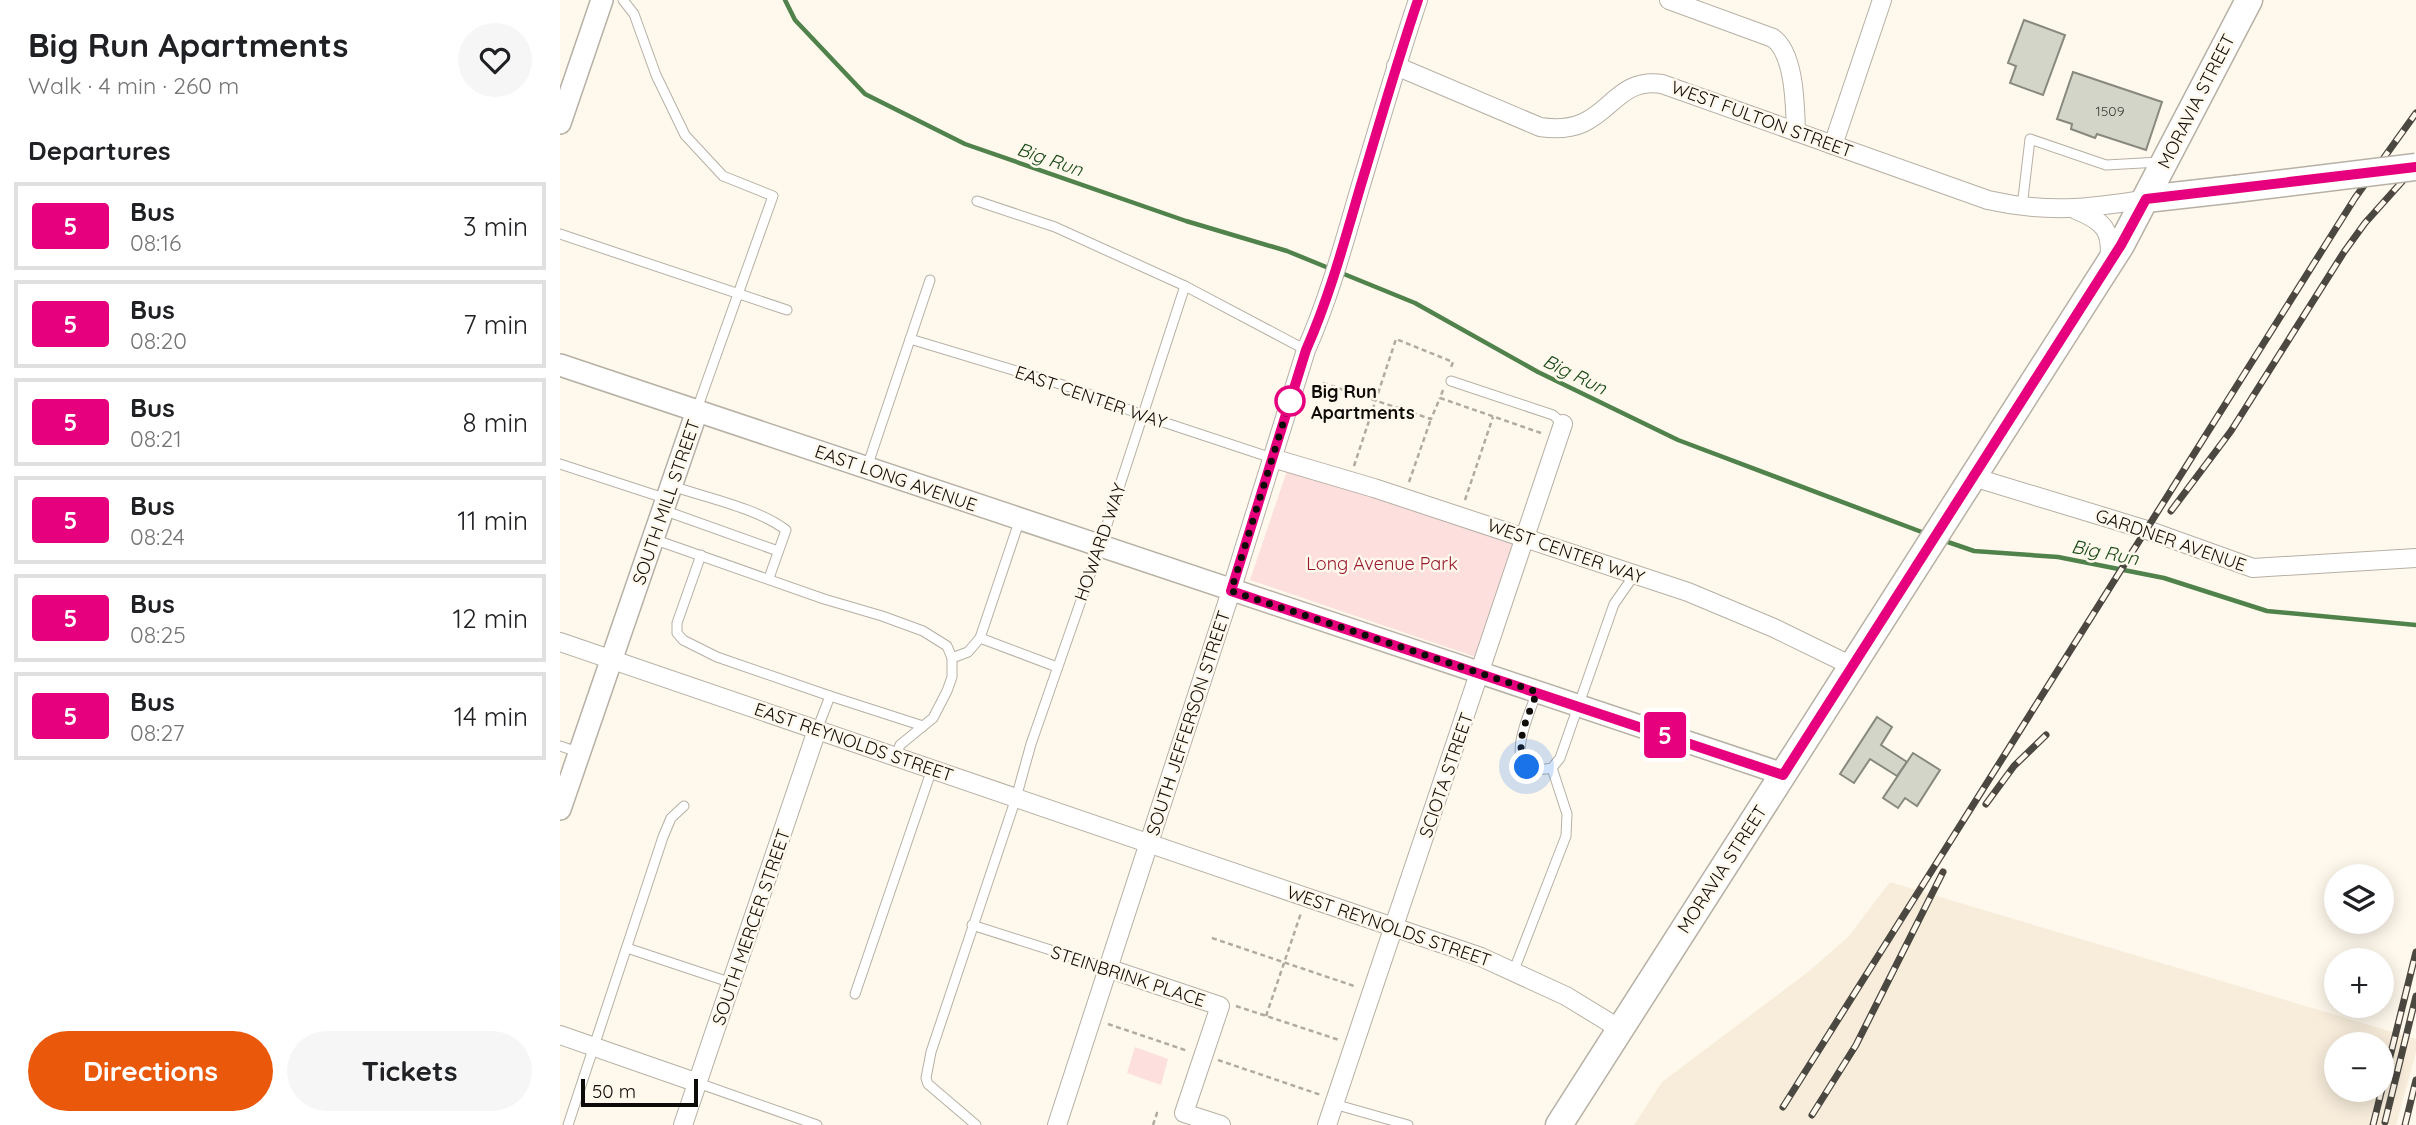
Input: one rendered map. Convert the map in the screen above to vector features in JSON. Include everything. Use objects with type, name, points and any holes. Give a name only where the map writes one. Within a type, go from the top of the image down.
[{"type":"main road","name":"MORAVIA STREET","points":[[1559,1125],[2108,265],[2146,199],[2249,0]]},
{"type":"main road","points":[[2146,199],[2416,167]]},
{"type":"street","points":[[560,124],[603,0]]},
{"type":"street","name":"SOUTH JEFFERSON STREET","points":[[1057,1125],[1231,591],[1306,350],[1321,317],[1418,0]]},
{"type":"street","points":[[1669,0],[1773,38],[1781,44],[1790,74],[1796,132]]},
{"type":"street","points":[[1833,145],[1882,0]]},
{"type":"street","name":"WEST FULTON STREET","points":[[1396,66],[1541,127],[1574,127],[1590,121],[1625,90],[1636,84],[1662,83],[1978,197],[2022,207],[2076,210],[2146,199]]},
{"type":"street","points":[[2076,210],[2092,216],[2106,230],[2111,249],[2108,265]]},
{"type":"street","name":"EAST LONG AVENUE","points":[[560,365],[1783,775]]},
{"type":"street","name":"SOUTH MILL STREET","points":[[560,809],[569,749],[611,659],[697,411]]},
{"type":"street","name":"SCIOTA STREET","points":[[1327,1125],[1563,425]]},
{"type":"street","name":"WEST CENTER WAY","points":[[1272,458],[1374,488],[1635,574],[1732,610],[1852,666]]},
{"type":"street","name":"GARDNER AVENUE","points":[[1973,477],[2147,530],[2253,568],[2416,558]]},
{"type":"street","name":"EAST REYNOLDS STREET","points":[[560,642],[1149,843]]},
{"type":"street","name":"SOUTH MERCER STREET","points":[[683,1125],[817,730]]},
{"type":"street","name":"WEST REYNOLDS STREET","points":[[1149,843],[1514,970],[1566,996],[1620,1029]]},
{"type":"street","name":"STEINBRINK PLACE","points":[[1107,968],[1220,1006],[1184,1113],[1221,1125]]},
{"type":"street","points":[[560,1035],[698,1083]]},
{"type":"lane","name":"SOUTH MILL STREET","points":[[623,0],[634,14],[656,75],[685,135],[723,176],[774,196],[697,411]]},
{"type":"lane","points":[[2022,207],[2030,139],[2106,165],[2165,161]]},
{"type":"lane","points":[[977,201],[1055,227],[1185,286],[1306,350]]},
{"type":"lane","points":[[560,234],[787,310]]},
{"type":"lane","points":[[867,468],[930,280]]},
{"type":"lane","name":"HOWARD WAY","points":[[976,1125],[928,1084],[926,1078],[931,1052],[1185,286]]},
{"type":"lane","name":"EAST CENTER WAY","points":[[910,340],[1073,388],[1142,415],[1272,458]]},
{"type":"lane","points":[[1448,380],[1553,415],[1563,425]]},
{"type":"lane","points":[[560,464],[667,498],[755,514],[776,523],[786,530],[769,578]]},
{"type":"lane","points":[[667,498],[778,551]]},
{"type":"lane","points":[[951,658],[968,652],[980,638],[1020,519]]},
{"type":"lane","points":[[653,539],[923,631],[947,646],[952,677],[947,691],[933,718],[900,746],[896,756]]},
{"type":"lane","points":[[701,555],[677,623],[677,633],[683,640],[717,657],[923,726]]},
{"type":"lane","points":[[1537,692],[1520,743],[1521,758],[1527,767],[1538,771],[1552,768],[1560,758],[1614,604],[1635,574]]},
{"type":"lane","points":[[980,638],[1057,667]]},
{"type":"lane","points":[[817,730],[830,696]]},
{"type":"lane","points":[[1514,970],[1566,836],[1567,814],[1552,768]]},
{"type":"lane","points":[[855,994],[932,769]]},
{"type":"lane","points":[[568,1125],[669,822],[684,806]]},
{"type":"lane","name":"STEINBRINK PLACE","points":[[972,925],[1107,968]]},
{"type":"lane","points":[[627,948],[732,983]]},
{"type":"lane","points":[[698,1083],[817,1125]]},
{"type":"lane","points":[[1334,1104],[1408,1125]]},
{"type":"path","points":[[1353,470],[1396,339],[1453,362],[1407,488]]},
{"type":"path","points":[[1323,383],[1431,419]]},
{"type":"path","points":[[1440,398],[1544,434]]},
{"type":"path","points":[[1463,506],[1493,416]]},
{"type":"path","points":[[1266,1016],[1302,910]]},
{"type":"path","points":[[1212,938],[1357,987]]},
{"type":"path","points":[[1220,1006],[1232,1005],[1339,1040]]},
{"type":"path","points":[[1153,1125],[1157,1113],[1160,1114]]},
{"type":"shaded area","points":[[1890,882],[2324,1012],[2324,1018],[2346,1018],[2393,1032],[2324,1032],[2324,1102],[2394,1102],[2394,1032],[2416,1039],[2416,1052],[2396,1125],[1634,1125],[1662,1082],[1808,972],[1848,937]]},
{"type":"green space","name":"Long Avenue Park","points":[[1288,468],[1514,545],[1476,657],[1250,580]]},
{"type":"green space","points":[[1135,1047],[1168,1059],[1161,1085],[1127,1073]]},
{"type":"building","points":[[2024,20],[2065,35],[2043,95],[2010,83],[2016,66],[2008,63]]},
{"type":"building","points":[[2073,72],[2162,102],[2146,150],[2097,134],[2095,138],[2071,129],[2072,124],[2057,119]]},
{"type":"building","points":[[1877,717],[1892,727],[1881,745],[1907,762],[1897,776],[1870,759],[1854,783],[1840,774]]},
{"type":"building","points":[[1913,753],[1940,770],[1917,806],[1905,798],[1898,808],[1883,798]]},
{"type":"waterway","name":"Big Run","points":[[785,0],[795,20],[865,94],[965,144],[1186,221],[1287,251],[1331,269]]},
{"type":"waterway","name":"Big Run","points":[[1339,272],[1415,303],[1538,372],[1678,440],[1927,534]]},
{"type":"waterway","name":"Big Run","points":[[1942,540],[1974,551],[2058,557],[2164,578],[2267,611],[2416,625]]},
{"type":"railway","points":[[1783,1107],[2355,198],[2416,113]]},
{"type":"railway","points":[[2171,511],[2231,431],[2344,252],[2365,223],[2416,166]]},
{"type":"railway","points":[[1986,804],[2014,766],[2046,735]]},
{"type":"railway","points":[[1812,1115],[1856,1045],[1943,872]]},
{"type":"railway","points":[[2373,1125],[2416,952]]},
{"type":"railway","points":[[2385,1122],[2416,996]]},
{"type":"railway","points":[[2405,1125],[2416,1080]]},
{"type":"bus line","name":"5","points":[[1418,0],[1321,317],[1306,350],[1231,591],[1783,775],[2121,245],[2146,199],[2416,167]]},
{"type":"place","name":"Big Run Apartments","points":[[1290,401]]},
{"type":"route","points":[[1290,401],[1231,591],[1537,692],[1520,743],[1521,758],[1527,767]]}]
